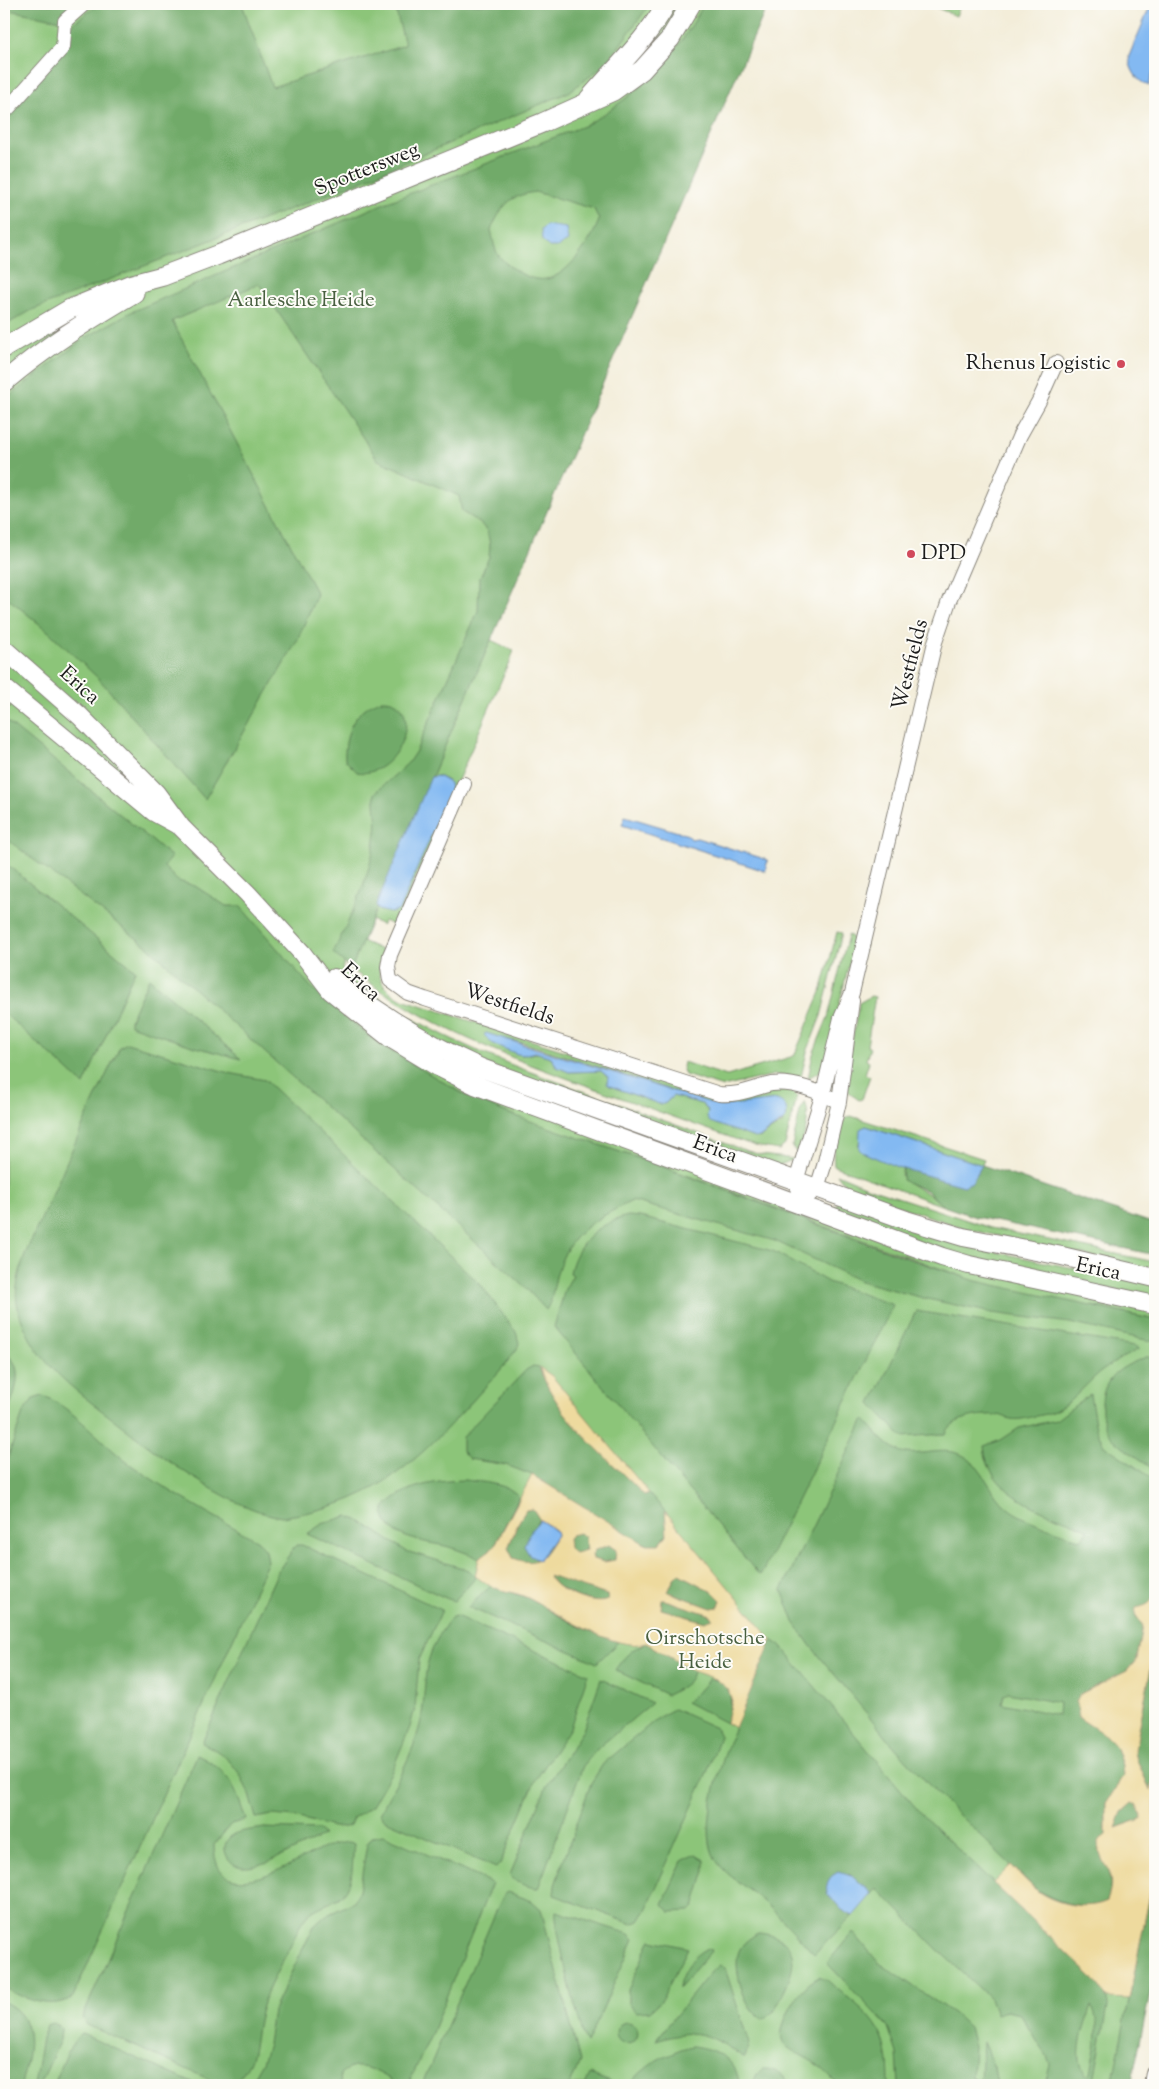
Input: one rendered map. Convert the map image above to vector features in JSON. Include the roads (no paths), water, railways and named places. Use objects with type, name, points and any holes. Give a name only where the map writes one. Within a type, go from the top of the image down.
[{"type":"main road","name":"Spottersweg","points":[[587,102],[633,52],[655,23],[666,4]]},
{"type":"main road","name":"Spottersweg","points":[[4,382],[34,356],[85,321],[163,276],[542,123],[613,91],[642,70],[670,39],[690,4]]},
{"type":"main road","name":"Spottersweg","points":[[4,348],[70,309],[129,284],[163,276]]},
{"type":"street","points":[[4,113],[63,47],[65,21],[84,4]]},
{"type":"street","name":"Westfields","points":[[800,1204],[796,1182],[823,1093],[841,1018],[852,993],[935,645],[949,601],[1020,435],[1039,401],[1056,363]]},
{"type":"street","name":"Erica","points":[[4,649],[87,723],[156,793],[181,826],[224,868],[302,953],[331,991],[359,1014],[416,1054],[460,1078],[583,1126],[968,1265],[1155,1305]]},
{"type":"street","name":"Erica","points":[[4,688],[154,812],[181,826]]},
{"type":"street","name":"Westfields","points":[[464,784],[390,955],[388,967],[390,980],[408,993],[425,999],[719,1094],[731,1095],[772,1084],[784,1084],[823,1093],[839,1102]]},
{"type":"street","name":"Erica","points":[[302,953],[368,1005],[443,1051],[481,1068],[796,1182],[963,1237],[1062,1256],[1155,1278]]},
{"type":"street","name":"Westfields","points":[[817,1188],[839,1102],[851,1019],[852,993]]},
{"type":"street","points":[[800,1204],[817,1188]]},
{"type":"street","points":[[1153,2085],[1155,2073]]},
{"type":"water","points":[[1151,4],[1155,4],[1155,65],[1149,86],[1134,74],[1129,56]]},
{"type":"water","points":[[546,225],[566,228],[568,241],[557,247],[549,247],[542,240],[541,230]]},
{"type":"water","points":[[438,776],[450,783],[451,790],[399,910],[391,913],[378,910],[376,905],[431,777]]},
{"type":"water","points":[[625,816],[688,835],[691,839],[697,838],[768,860],[765,871],[622,825]]},
{"type":"water","points":[[486,1033],[721,1106],[777,1100],[783,1103],[786,1108],[786,1119],[762,1136],[755,1138],[710,1122],[707,1118],[708,1110],[702,1104],[673,1096],[664,1104],[659,1104],[610,1086],[607,1084],[608,1077],[601,1071],[569,1072],[557,1067],[551,1057],[535,1052],[524,1055],[517,1054],[493,1044],[484,1035]]},
{"type":"water","points":[[866,1126],[982,1165],[972,1182],[964,1186],[897,1167],[859,1149],[860,1129]]},
{"type":"water","points":[[540,1520],[556,1531],[557,1535],[539,1560],[530,1556],[524,1546],[532,1529]]},
{"type":"water","points":[[839,1872],[854,1877],[872,1894],[853,1916],[842,1910],[827,1893],[829,1880]]},
{"type":"place","name":"Rhenus Logistic","points":[[1121,364]]},
{"type":"place","name":"DPD","points":[[911,554]]},
{"type":"park label","name":"Aarlesche Heide","points":[[301,301]]},
{"type":"park label","name":"Oirschotsche Heide","points":[[705,1651]]}]
